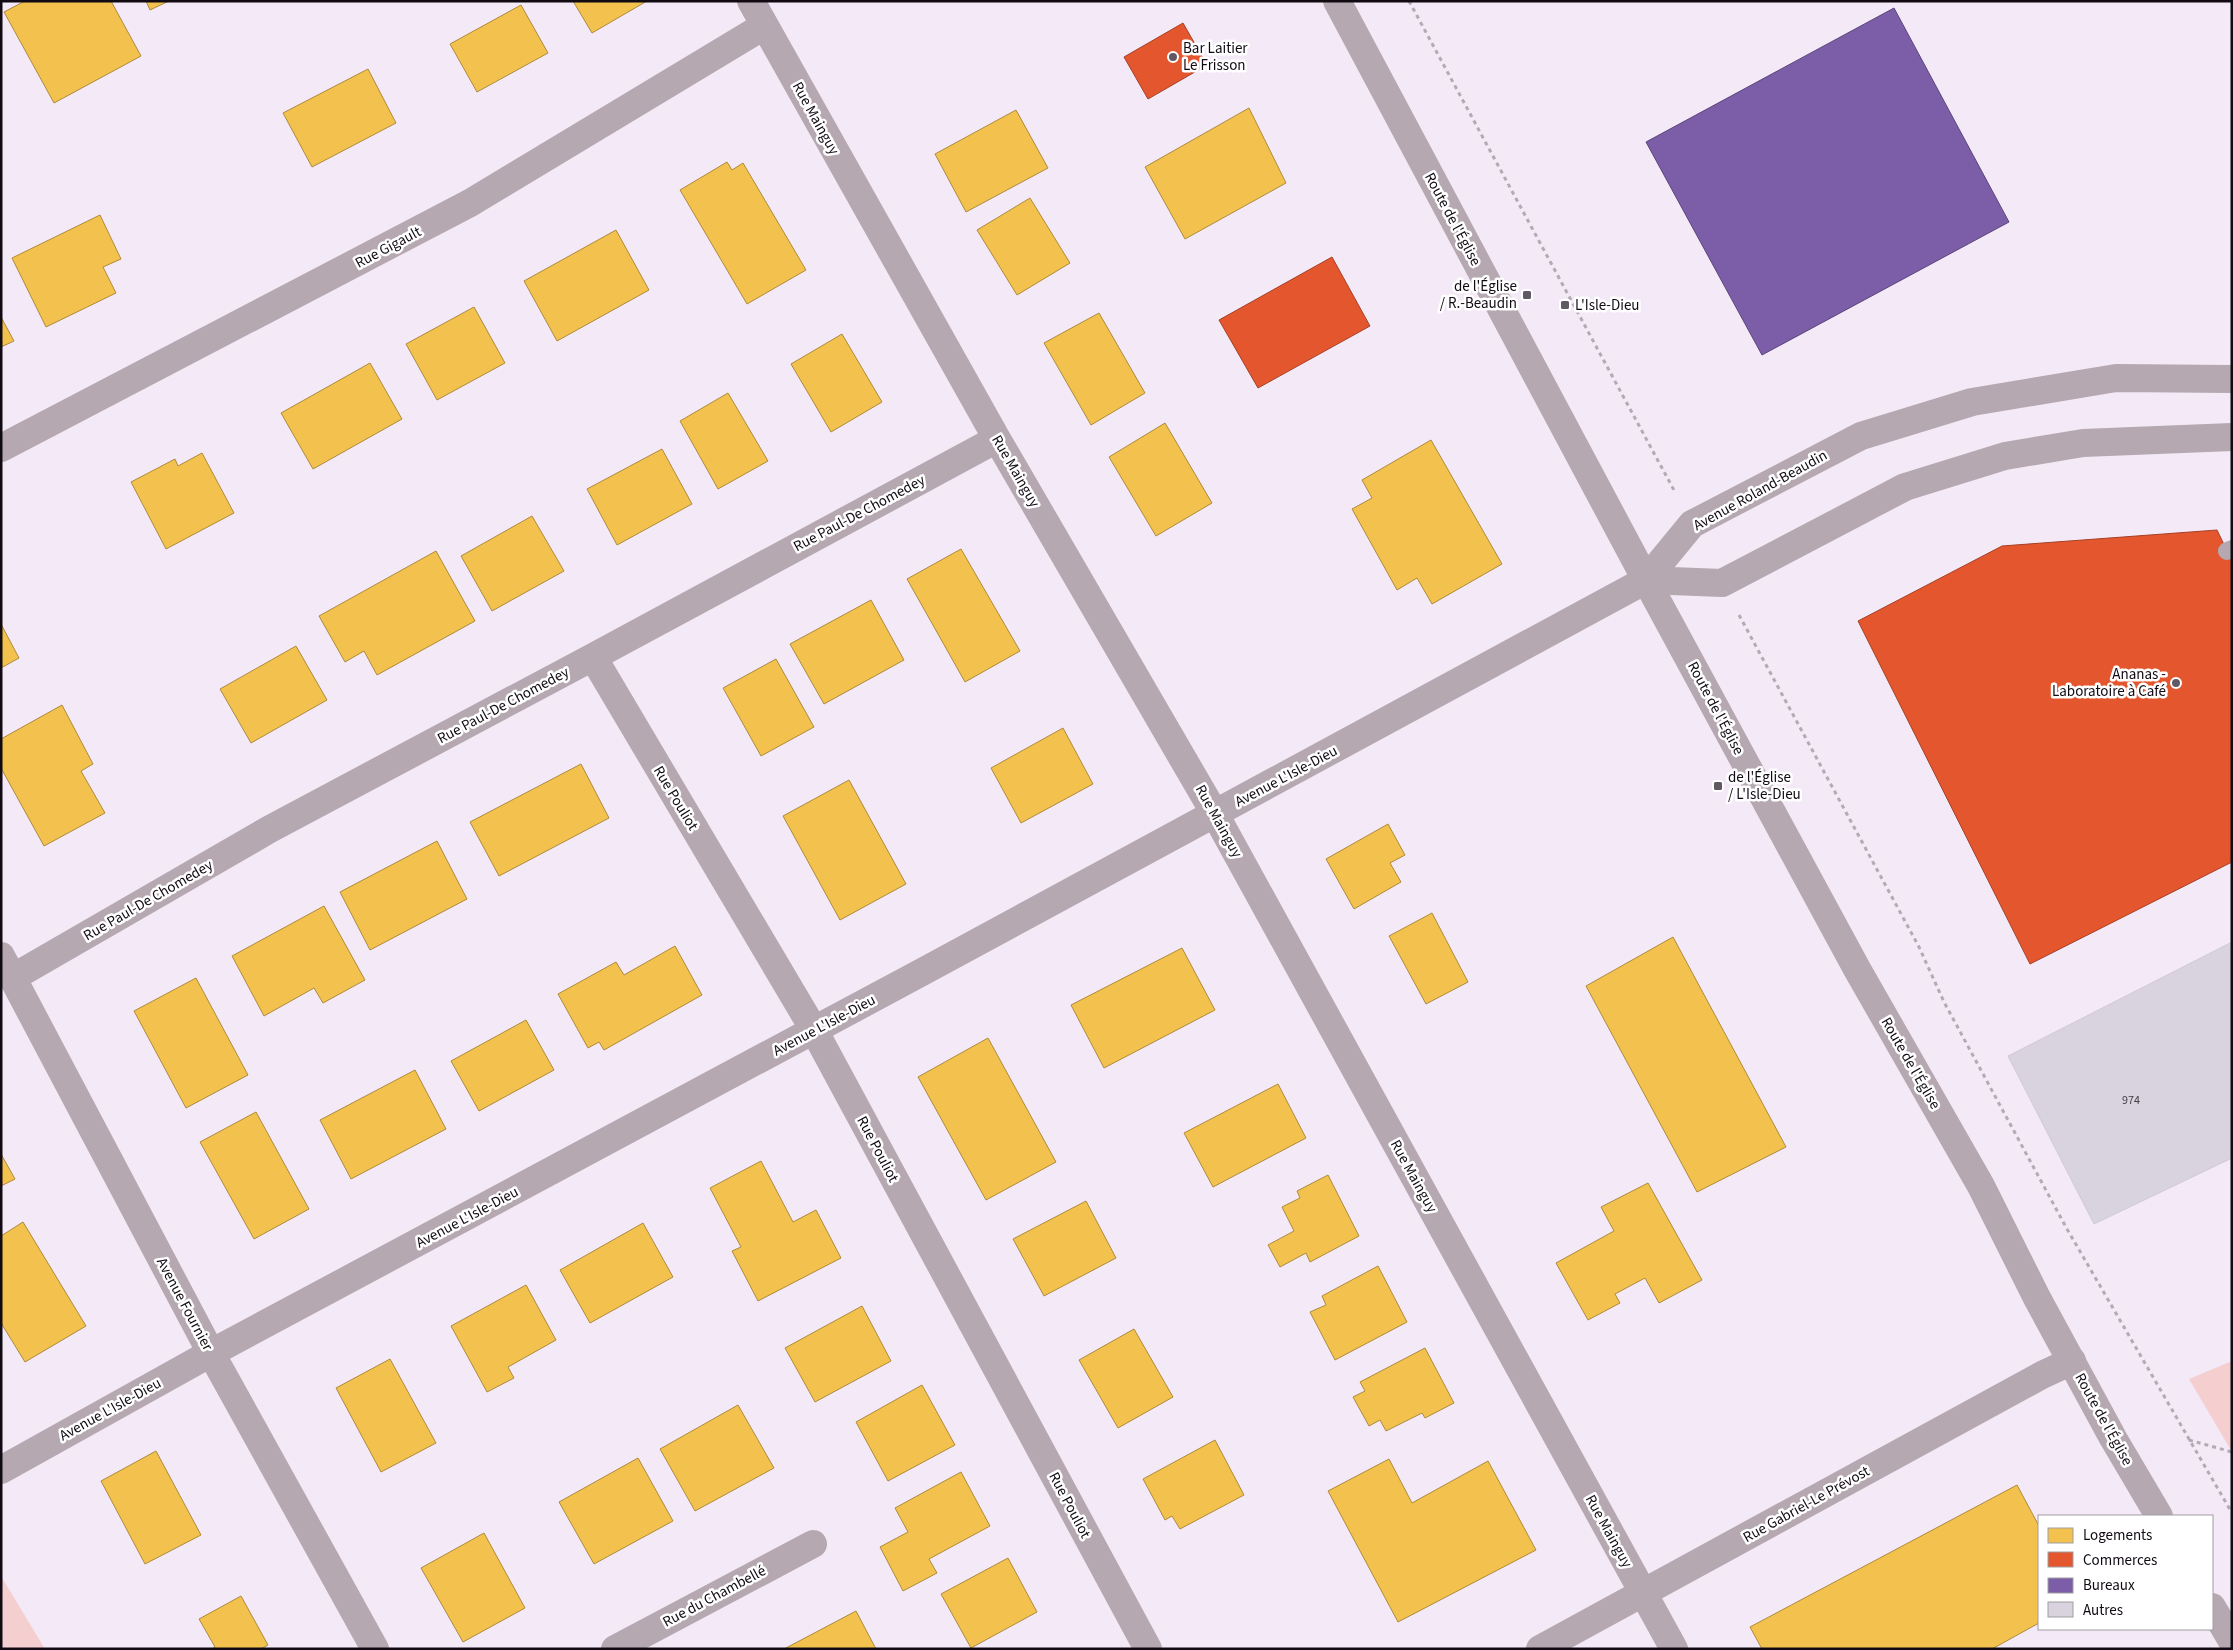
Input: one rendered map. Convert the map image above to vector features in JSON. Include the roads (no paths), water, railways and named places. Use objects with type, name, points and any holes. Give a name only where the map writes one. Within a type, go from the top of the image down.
[{"type":"main road","name":"Route de l'Église","points":[[1337,1],[1646,580],[1857,969],[1980,1186],[2072,1361],[2158,1515]]},
{"type":"main road","name":"Avenue Roland-Beaudin","points":[[1646,580],[1692,524],[1861,436],[1972,402],[2116,378],[2232,379]]},
{"type":"main road","points":[[1646,580],[1722,583],[1905,487],[2005,456],[2084,443],[2232,437]]},
{"type":"main road","points":[[2213,1609],[2232,1641]]},
{"type":"street","name":"Rue Mainguy","points":[[751,1],[997,439],[1215,814],[1674,1649]]},
{"type":"street","name":"Rue Gigault","points":[[1,448],[470,203],[764,26]]},
{"type":"street","name":"Rue Paul-De Chomedey","points":[[7,967],[593,657],[997,439]]},
{"type":"street","name":"Avenue L'Isle-Dieu","points":[[1,1470],[211,1353],[1215,814],[1646,580]]},
{"type":"street","name":"Rue Pouliot","points":[[593,657],[814,1030],[1148,1649]]},
{"type":"street","name":"Avenue Fournier","points":[[7,967],[211,1353],[375,1649]]},
{"type":"street","name":"Rue Gabriel-Le Prévost","points":[[1540,1649],[2072,1361]]},
{"type":"street","name":"Rue du Chambellé","points":[[615,1649],[813,1544]]},
{"type":"place","name":"Bar Laitier Le Frisson","points":[[1173,57]]},
{"type":"place","name":"de l'Église / R.-Beaudin","points":[[1527,295]]},
{"type":"place","name":"L'Isle-Dieu","points":[[1565,305]]},
{"type":"place","name":"Ananas - Laboratoire à Café","points":[[2176,683]]},
{"type":"place","name":"de l'Église / L'Isle-Dieu","points":[[1718,786]]}]
